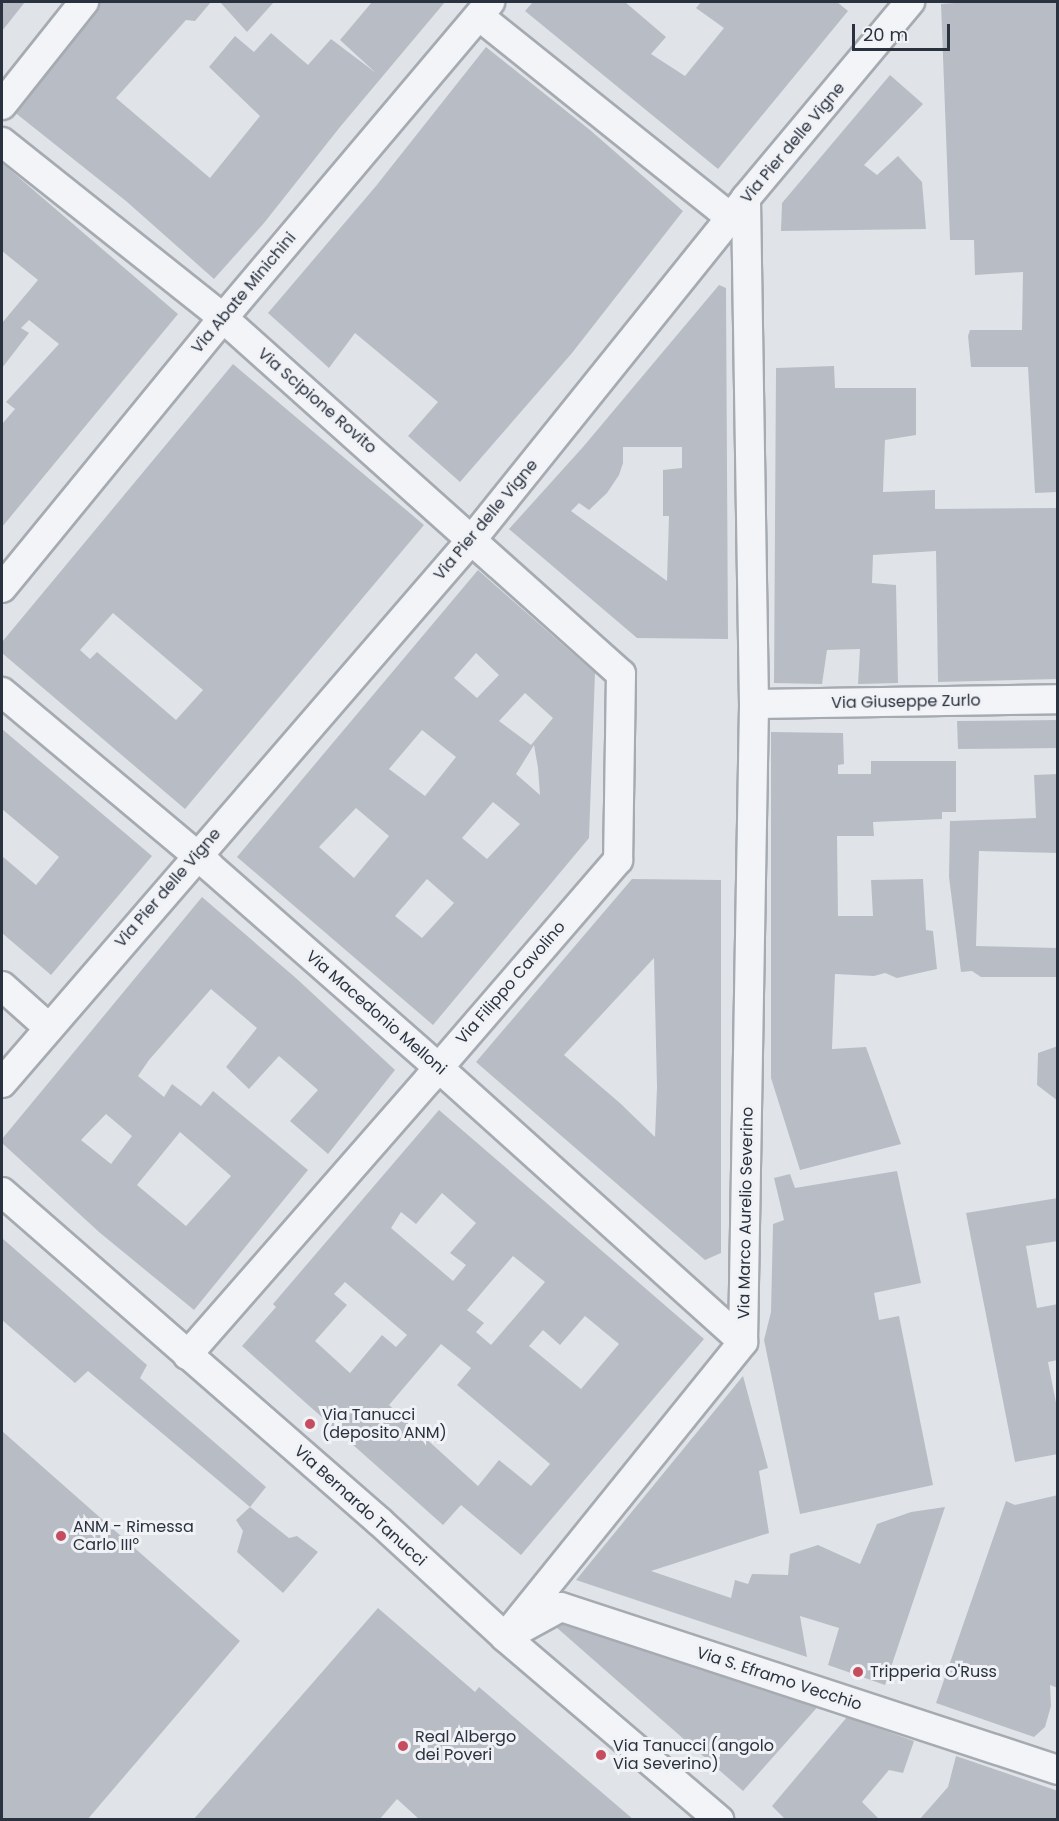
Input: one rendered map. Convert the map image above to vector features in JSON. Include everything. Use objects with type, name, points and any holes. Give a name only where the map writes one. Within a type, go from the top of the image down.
[{"type":"street","points":[[2,105],[84,2]]},
{"type":"street","name":"Via Pier delle Vigne","points":[[2,1083],[196,855],[473,538],[739,208],[910,2]]},
{"type":"street","points":[[484,9],[739,208]]},
{"type":"street","name":"Via Abate Minichini","points":[[2,588],[223,318],[484,9]]},
{"type":"street","name":"Via Scipione Rovito","points":[[2,142],[223,318],[473,538],[621,674]]},
{"type":"street","name":"Via Marco Aurelio Severino","points":[[505,1637],[743,1342],[748,1189],[754,704],[739,208]]},
{"type":"street","name":"Via Filippo Cavolino","points":[[187,1355],[618,860],[621,674]]},
{"type":"street","name":"Via Macedonio Melloni","points":[[2,692],[196,855],[439,1068],[743,1342]]},
{"type":"street","name":"Via Giuseppe Zurlo","points":[[754,704],[1058,699]]},
{"type":"street","points":[[2,986],[49,1028]]},
{"type":"street","name":"Via Bernardo Tanucci","points":[[2,1192],[380,1522],[505,1637],[719,1820]]},
{"type":"street","name":"Via S. Eframo Vecchio","points":[[505,1637],[561,1607],[1058,1770]]},
{"type":"building","points":[[2,2],[25,2],[2,31]]},
{"type":"building","points":[[101,2],[211,2],[195,21],[186,20],[116,98],[210,178],[260,116],[209,67],[235,36],[254,52],[271,33],[308,65],[331,39],[376,73],[340,40],[372,2],[445,2],[340,127],[264,223],[214,279],[126,201],[8,107]]},
{"type":"building","points":[[220,2],[274,2],[247,32]]},
{"type":"building","points":[[533,2],[625,2],[666,37],[651,54],[685,76],[724,28],[696,8],[701,2],[837,2],[848,11],[718,169],[525,11]]},
{"type":"building","points":[[1058,2],[1058,492],[1035,493],[1028,367],[971,367],[968,336],[970,330],[1022,330],[1023,272],[975,275],[974,240],[950,240],[941,4]]},
{"type":"building","points":[[486,47],[590,130],[683,211],[572,353],[460,482],[408,436],[438,402],[355,333],[329,368],[268,313],[376,186]]},
{"type":"building","points":[[890,75],[923,104],[864,165],[877,175],[898,156],[922,182],[926,229],[781,231],[782,203]]},
{"type":"building","points":[[2,163],[178,314],[2,527],[2,424],[15,409],[6,402],[59,344],[29,320],[21,328],[29,333],[2,368],[2,323],[38,280],[2,251]]},
{"type":"building","points":[[719,285],[726,288],[728,639],[637,638],[509,529],[583,447]],"holes":[[[623,447],[682,447],[682,468],[663,470],[663,516],[669,516],[667,581],[571,511],[579,503],[589,510],[607,493],[619,475],[623,463]]]},
{"type":"building","points":[[233,364],[424,525],[185,809],[2,653],[2,642]],"holes":[[[113,613],[203,690],[176,720],[97,652],[90,659],[80,650]]]},
{"type":"building","points":[[834,366],[835,388],[916,388],[916,435],[885,440],[883,492],[935,490],[935,509],[1058,508],[1058,679],[938,682],[936,551],[873,555],[872,583],[896,585],[898,683],[858,684],[860,649],[827,650],[822,684],[774,683],[776,368]]},
{"type":"building","points":[[478,570],[595,673],[589,838],[433,1025],[237,857]],"holes":[[[476,653],[499,675],[477,698],[454,678]],[[525,693],[553,718],[531,745],[499,721]],[[422,730],[456,757],[425,796],[389,769]],[[534,745],[538,768],[540,795],[516,774]],[[493,802],[520,824],[487,859],[462,838]],[[356,808],[389,836],[354,878],[319,847]],[[427,879],[454,903],[422,938],[395,916]]]},
{"type":"building","points":[[1058,720],[1058,748],[958,749],[957,721]]},
{"type":"building","points":[[2,729],[152,856],[51,975],[2,933],[2,856],[36,885],[59,857],[2,809]]},
{"type":"building","points":[[771,732],[843,733],[844,764],[838,765],[838,774],[871,774],[871,761],[956,761],[956,812],[942,812],[942,819],[873,822],[874,836],[837,836],[838,916],[873,916],[871,880],[923,879],[926,930],[933,931],[937,969],[897,978],[885,973],[874,976],[835,974],[832,1049],[866,1047],[901,1144],[800,1170],[771,1078]]},
{"type":"building","points":[[1058,774],[1058,853],[979,851],[976,946],[1058,948],[1058,977],[981,977],[972,971],[961,972],[949,877],[950,821],[1036,818],[1034,775]]},
{"type":"building","points":[[632,879],[721,880],[721,1253],[705,1260],[476,1062]],"holes":[[[654,958],[657,1087],[655,1137],[564,1055]]]},
{"type":"building","points":[[202,897],[297,979],[395,1070],[328,1154],[290,1121],[318,1090],[279,1056],[249,1089],[226,1067],[257,1028],[211,989],[149,1060],[138,1076],[164,1097],[172,1084],[201,1106],[213,1091],[308,1170],[194,1310],[99,1232],[2,1143],[2,1139]],"holes":[[[106,1114],[132,1136],[111,1164],[81,1140]],[[180,1132],[231,1176],[186,1226],[137,1185]]]},
{"type":"building","points":[[1058,1046],[1058,1101],[1037,1085],[1038,1053]]},
{"type":"building","points":[[439,1110],[704,1339],[521,1555],[461,1505],[443,1525],[242,1346],[276,1307],[273,1304]],"holes":[[[442,1193],[476,1223],[450,1253],[466,1265],[453,1281],[391,1228],[401,1212],[416,1224]],[[513,1256],[545,1282],[491,1345],[476,1332],[484,1323],[467,1310]],[[345,1282],[407,1335],[396,1347],[382,1335],[350,1373],[315,1341],[347,1305],[334,1294]],[[585,1316],[619,1344],[581,1389],[529,1346],[543,1330],[560,1345]],[[441,1344],[471,1368],[457,1385],[550,1464],[531,1486],[499,1460],[478,1486],[389,1405]]]},
{"type":"building","points":[[897,1171],[921,1283],[874,1293],[879,1320],[899,1316],[933,1485],[800,1514],[764,1340],[771,1312],[773,1224],[784,1220],[774,1178],[790,1174],[795,1188]]},
{"type":"building","points":[[1058,1198],[1058,1241],[1026,1246],[1037,1308],[1058,1304],[1058,1360],[1048,1362],[1058,1413],[1058,1454],[1015,1462],[966,1213]]},
{"type":"building","points":[[2,1238],[147,1365],[140,1378],[266,1487],[250,1507],[88,1371],[75,1383],[2,1320]]},
{"type":"building","points":[[743,1376],[768,1468],[759,1471],[769,1533],[651,1571],[731,1598],[735,1580],[748,1584],[752,1574],[788,1575],[790,1554],[818,1545],[860,1564],[877,1524],[911,1512],[945,1507],[885,1685],[828,1665],[839,1628],[800,1616],[807,1657],[576,1580]]},
{"type":"building","name":"ANM - Rimessa Carlo III°","points":[[2,1431],[240,1641],[87,1820],[2,1820]]},
{"type":"building","points":[[1058,1495],[1058,1688],[1050,1685],[1051,1706],[1045,1727],[1034,1737],[936,1703],[1006,1501],[1015,1505]]},
{"type":"building","points":[[250,1507],[289,1538],[297,1536],[318,1552],[283,1593],[237,1552],[243,1531],[236,1520]]},
{"type":"building","name":"Real Albergo dei Poveri","points":[[378,1608],[475,1692],[479,1687],[634,1820],[420,1820],[397,1799],[379,1820],[193,1820]]},
{"type":"building","points":[[565,1616],[821,1703],[743,1791],[556,1627]]},
{"type":"building","points":[[847,1717],[914,1741],[903,1773],[889,1770],[862,1802],[880,1820],[786,1820],[772,1806]]},
{"type":"building","points":[[956,1756],[1058,1791],[1058,1820],[919,1820],[948,1787]]},
{"type":"place","name":"Via Tanucci (deposito ANM)","points":[[310,1424]]},
{"type":"place","name":"ANM - Rimessa Carlo III°","points":[[61,1536]]},
{"type":"place","name":"Tripperia O'Russ","points":[[858,1672]]},
{"type":"place","name":"Real Albergo dei Poveri","points":[[403,1746]]},
{"type":"place","name":"Via Tanucci (angolo Via Severino)","points":[[601,1755]]}]
